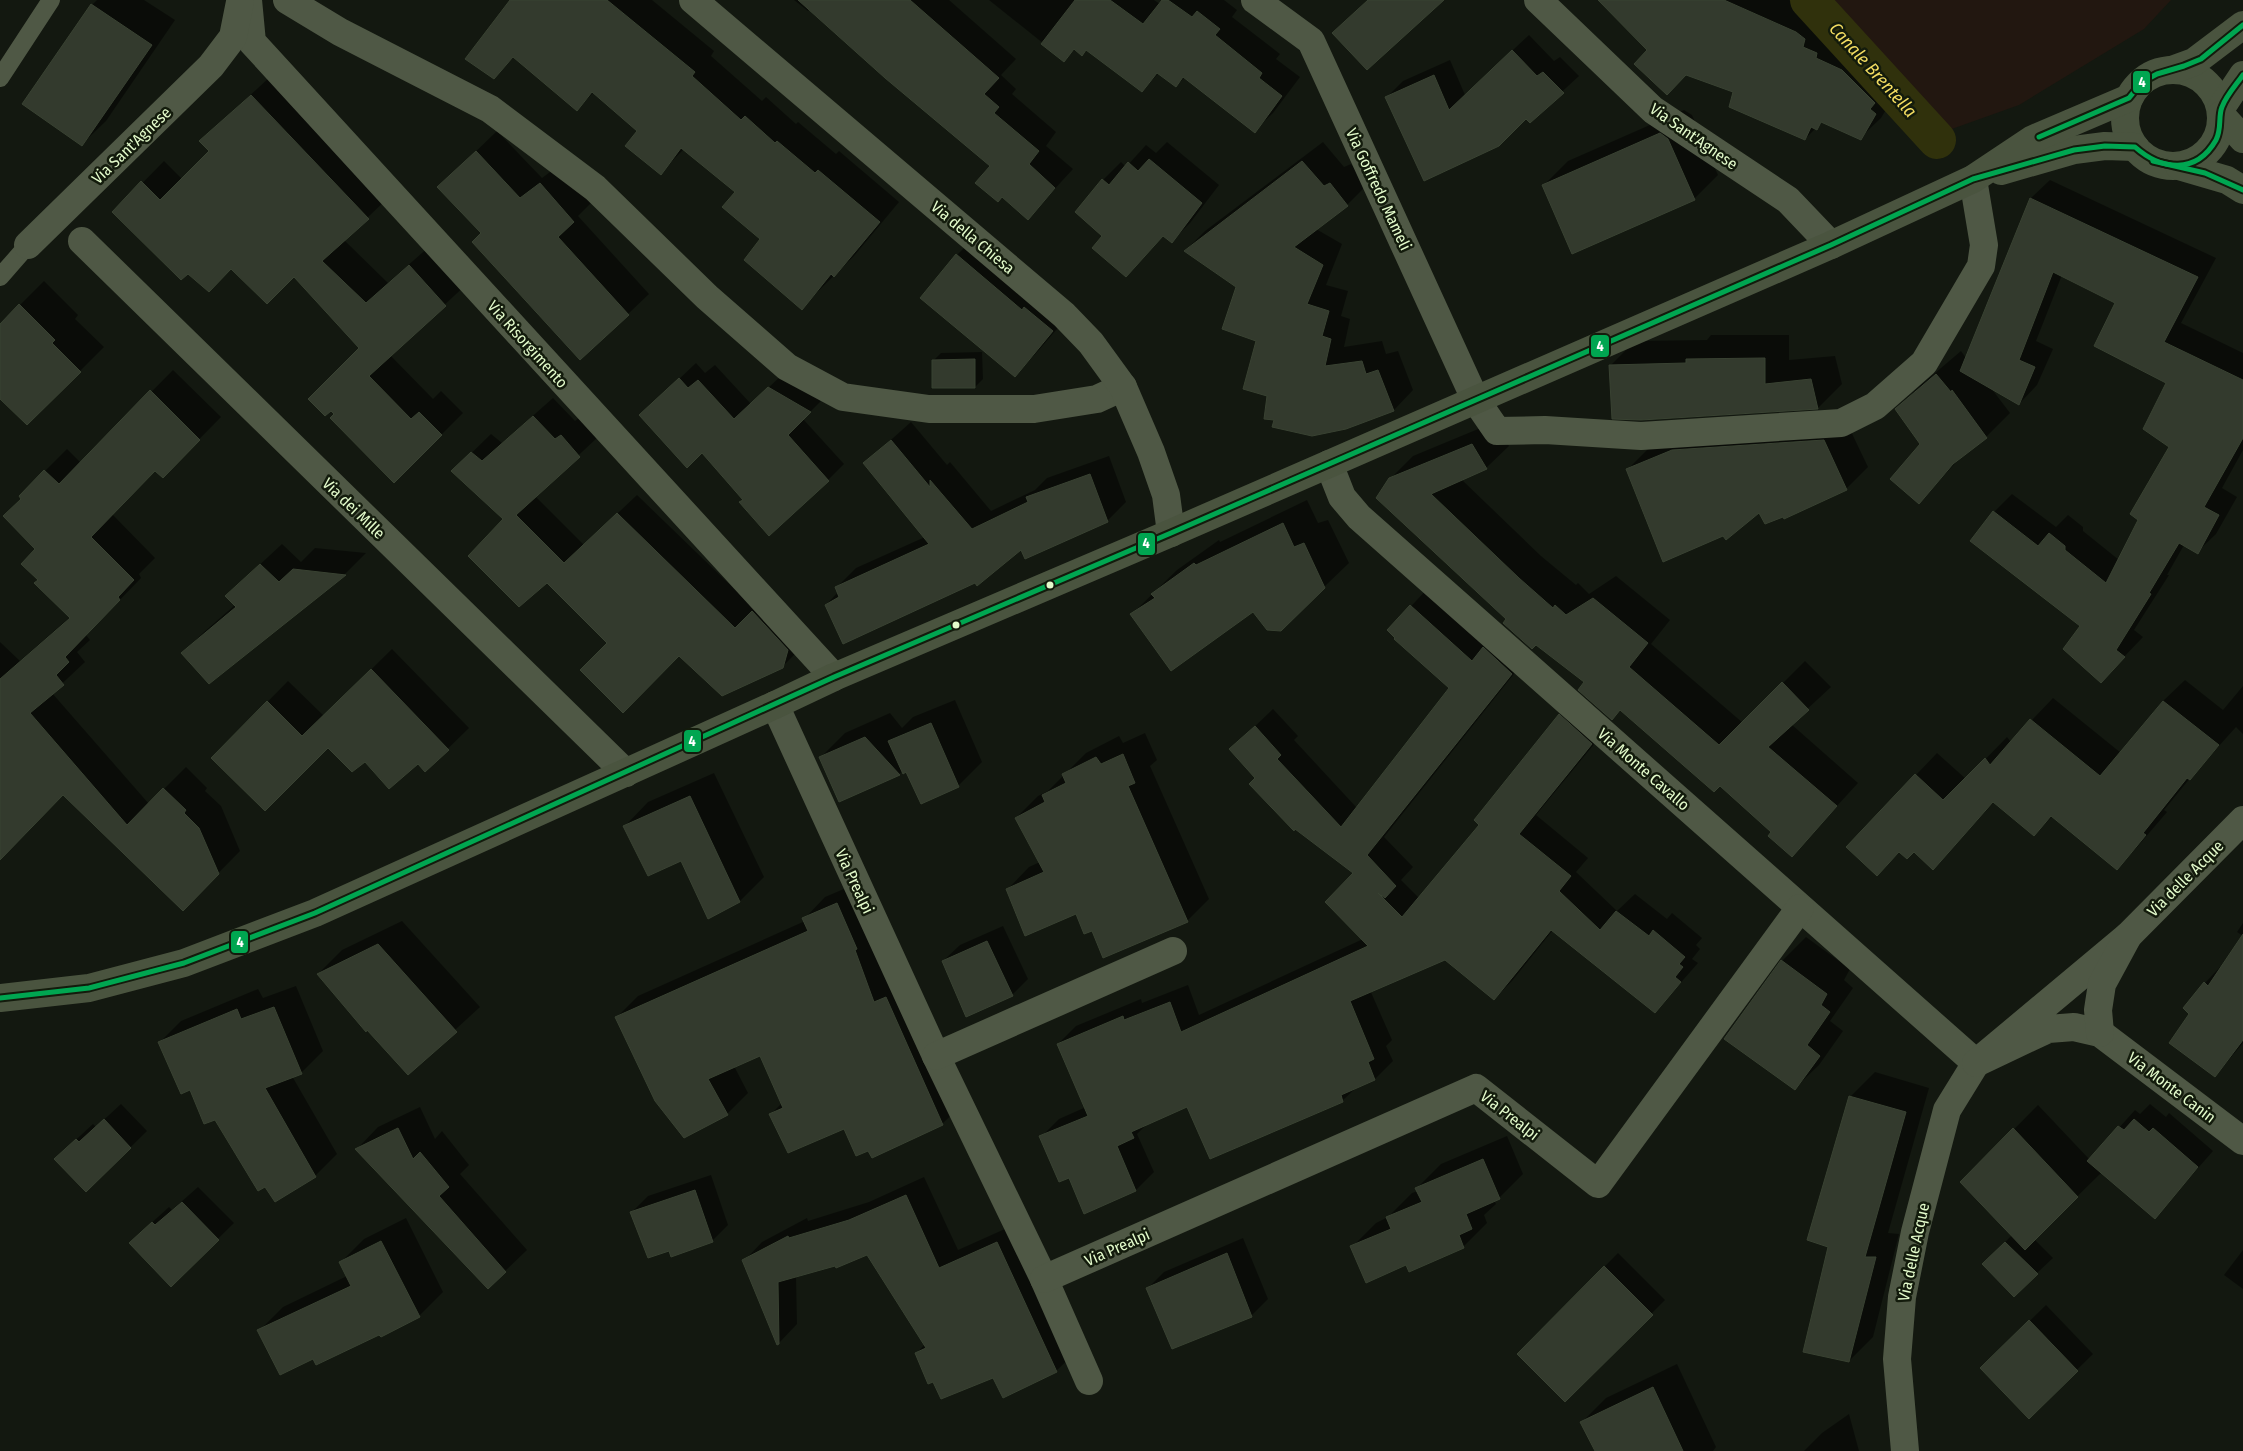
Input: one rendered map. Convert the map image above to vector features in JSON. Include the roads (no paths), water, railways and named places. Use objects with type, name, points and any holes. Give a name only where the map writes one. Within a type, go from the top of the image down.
[{"type":"main road","points":[[2243,25],[2194,62],[2172,70],[2154,73],[2146,78],[2133,90],[2125,115],[2127,131],[2135,148],[2147,158],[2162,165],[2179,166],[2227,180],[2243,190]]},
{"type":"main road","points":[[2172,70],[2190,72],[2203,80],[2215,94],[2221,112],[2243,139]]},
{"type":"main road","points":[[2179,166],[2199,158],[2211,147],[2219,132],[2221,112],[2243,75]]},
{"type":"main road","points":[[0,998],[88,988],[184,963],[315,913],[834,677],[1171,533],[1831,245],[1973,179],[2033,140],[2129,98]]},
{"type":"main road","points":[[1973,179],[2074,150],[2105,146],[2135,148]]},
{"type":"street","name":"Via Sant'Agnese","points":[[28,245],[211,66],[233,37],[240,0]]},
{"type":"street","name":"Via Risorgimento","points":[[248,0],[252,42],[834,677]]},
{"type":"street","points":[[287,0],[340,32],[490,108],[595,188],[707,297],[787,367],[843,397],[929,409],[1034,409],[1097,399],[1123,386]]},
{"type":"street","name":"Via della Chiesa","points":[[693,0],[1064,315],[1091,343],[1123,386],[1151,452],[1166,495],[1171,533]]},
{"type":"street","name":"Via Goffredo Mameli","points":[[1256,0],[1311,41],[1475,399],[1497,430],[1545,430],[1641,436],[1841,423],[1874,406],[1924,363],[1981,266],[1984,245],[1973,179]]},
{"type":"street","name":"Via Sant'Agnese","points":[[1538,0],[1653,110],[1788,200],[1831,245]]},
{"type":"street","name":"Via dei Mille","points":[[82,241],[626,773]]},
{"type":"street","name":"Via Monte Cavallo","points":[[1328,464],[1342,497],[1359,517],[1976,1062]]},
{"type":"street","name":"Via Prealpi","points":[[775,705],[936,1056],[1044,1279],[1089,1382]]},
{"type":"street","name":"Via delle Acque","points":[[1905,1451],[1897,1359],[1902,1297],[1915,1232],[1947,1110],[1976,1062],[2128,936],[2239,831]]},
{"type":"street","name":"Via Prealpi","points":[[1044,1279],[1476,1088],[1598,1184],[1800,908]]},
{"type":"street","name":"Via delle Acque","points":[[2100,1033],[2098,1010],[2102,984],[2128,936]]},
{"type":"street","points":[[936,1056],[1173,952]]},
{"type":"street","points":[[1976,1062],[2048,1029],[2074,1027],[2100,1033]]},
{"type":"street","name":"Via Monte Canin","points":[[2100,1033],[2243,1141]]},
{"type":"lane","points":[[0,78],[51,0]]},
{"type":"lane","name":"Via Sant'Agnese","points":[[0,277],[28,245]]},
{"type":"waterway","name":"Canale Brentella","points":[[1809,0],[1937,140]]}]
